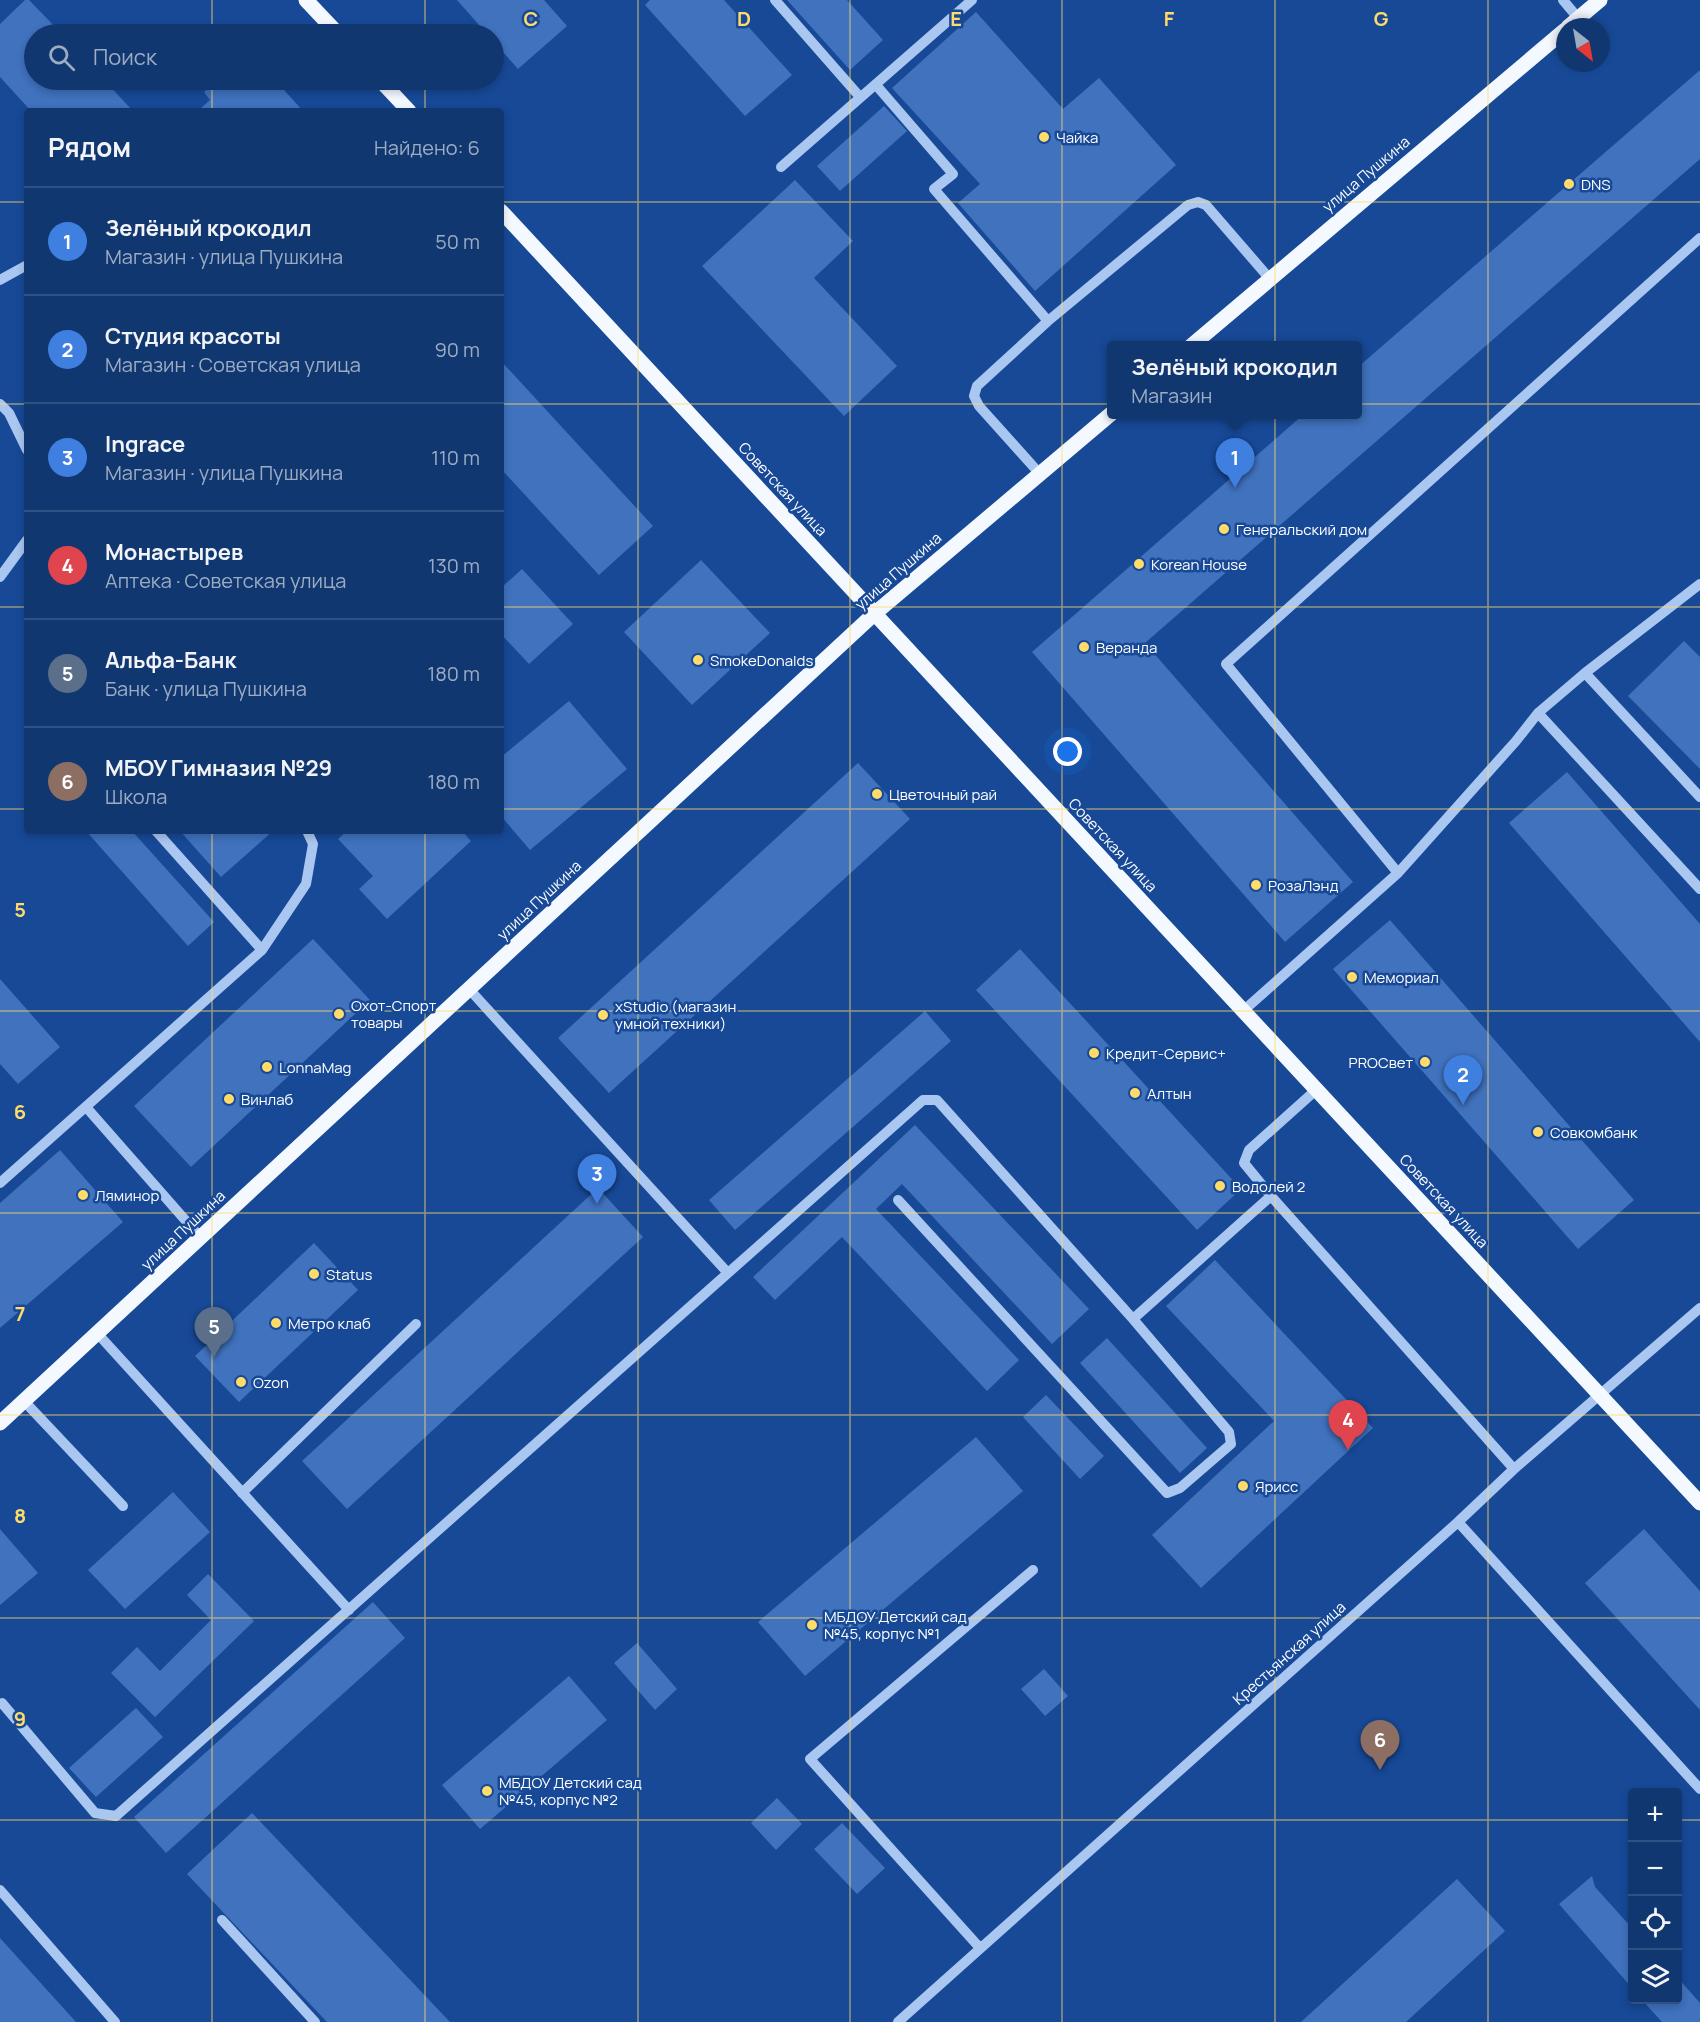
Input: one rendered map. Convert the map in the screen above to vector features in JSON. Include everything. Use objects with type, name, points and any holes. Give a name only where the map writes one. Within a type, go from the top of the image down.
[{"type":"main road","points":[[306,0],[329,24]]},
{"type":"main road","name":"улица Пушкина","points":[[1578,18],[1600,0]]},
{"type":"main road","name":"улица Пушкина","points":[[1196,341],[1556,37]]},
{"type":"main road","points":[[389,90],[406,108]]},
{"type":"main road","name":"Советская улица","points":[[504,214],[1700,1503]]},
{"type":"main road","name":"улица Пушкина","points":[[0,1423],[874,614],[1107,417]]},
{"type":"lane","points":[[775,0],[860,97]]},
{"type":"lane","points":[[781,166],[972,0]]},
{"type":"lane","points":[[1563,0],[1568,18]]},
{"type":"lane","points":[[876,85],[953,174],[934,189],[1048,321]]},
{"type":"lane","points":[[1040,474],[979,406],[974,396],[977,386],[1048,321],[1188,205],[1198,202],[1206,205],[1270,279]]},
{"type":"lane","points":[[1398,873],[1226,664],[1700,238]]},
{"type":"lane","points":[[0,280],[24,266]]},
{"type":"lane","points":[[0,404],[9,413],[24,444]]},
{"type":"lane","points":[[0,577],[24,544]]},
{"type":"lane","points":[[1244,1011],[1398,873],[1516,741],[1538,713],[1585,673],[1699,587]]},
{"type":"lane","points":[[1585,673],[1700,797]]},
{"type":"lane","points":[[1538,713],[1700,889]]},
{"type":"lane","points":[[159,834],[262,950]]},
{"type":"lane","points":[[0,1183],[262,950],[306,884],[313,844],[308,834]]},
{"type":"lane","points":[[469,989],[728,1273]]},
{"type":"lane","points":[[1316,1090],[1249,1150],[1244,1162],[1271,1196],[1514,1469]]},
{"type":"lane","points":[[0,1704],[2,1703],[95,1813],[116,1815],[923,1100],[937,1100],[1229,1432],[1231,1444],[1180,1488],[1167,1493],[898,1200]]},
{"type":"lane","points":[[86,1107],[201,1238]]},
{"type":"lane","points":[[1132,1319],[1271,1196]]},
{"type":"lane","name":"Крестьянская улица","points":[[898,2022],[1458,1522],[1514,1469],[1700,1308]]},
{"type":"lane","points":[[242,1493],[416,1324]]},
{"type":"lane","points":[[97,1334],[349,1610]]},
{"type":"lane","points":[[24,1401],[123,1506]]},
{"type":"lane","points":[[1458,1522],[1700,1789]]},
{"type":"lane","points":[[980,1948],[810,1759],[1033,1570]]},
{"type":"lane","points":[[0,1890],[115,2022]]},
{"type":"lane","points":[[222,1920],[315,2022]]},
{"type":"building","points":[[25,0],[29,0],[52,24],[24,24],[24,90],[113,90],[130,108],[28,108],[0,77],[0,24]]},
{"type":"building","points":[[457,0],[544,0],[567,26],[518,69],[504,53],[504,24],[478,24]]},
{"type":"building","points":[[650,0],[724,0],[792,75],[745,116],[645,5]]},
{"type":"building","points":[[787,0],[847,0],[883,40],[850,70]]},
{"type":"building","name":"Чайка","points":[[976,12],[1063,109],[1099,78],[1176,165],[1035,291],[958,203],[980,184],[892,88]]},
{"type":"building","name":"Генеральский дом","points":[[1700,70],[1700,159],[1145,643],[1353,882],[1285,942],[1032,652],[1298,419],[1362,419],[1362,364]]},
{"type":"building","points":[[206,90],[284,90],[300,108],[201,108],[210,100],[204,92]]},
{"type":"building","points":[[884,106],[907,131],[840,191],[817,166]]},
{"type":"building","points":[[795,180],[853,241],[814,278],[897,366],[844,416],[702,266]]},
{"type":"building","points":[[504,364],[653,526],[599,575],[504,472]]},
{"type":"building","points":[[701,560],[770,633],[692,705],[624,632]]},
{"type":"building","points":[[522,569],[573,624],[529,664],[504,637],[504,585]]},
{"type":"building","points":[[1684,641],[1700,657],[1700,769],[1628,696]]},
{"type":"building","points":[[569,701],[627,769],[530,850],[504,820],[504,755]]},
{"type":"building","points":[[858,763],[910,819],[609,1093],[558,1038]]},
{"type":"building","points":[[1567,772],[1700,924],[1700,1042],[1509,823]]},
{"type":"building","points":[[89,834],[135,834],[214,922],[188,946]]},
{"type":"building","points":[[183,834],[270,834],[221,877]]},
{"type":"building","points":[[344,834],[465,834],[471,841],[387,919],[359,889],[373,876],[338,839]]},
{"type":"building","points":[[1390,920],[1634,1200],[1578,1249],[1333,969]]},
{"type":"building","points":[[313,939],[370,1000],[191,1167],[134,1106]]},
{"type":"building","points":[[1020,949],[1241,1189],[1197,1230],[976,990]]},
{"type":"building","points":[[0,979],[60,1047],[18,1084],[0,1064]]},
{"type":"building","points":[[925,1011],[951,1041],[735,1230],[709,1200]]},
{"type":"building","points":[[915,1125],[1089,1309],[1052,1344],[902,1184],[876,1209],[1019,1360],[987,1391],[842,1237],[775,1300],[753,1277]]},
{"type":"building","points":[[60,1150],[123,1222],[0,1328],[0,1203]]},
{"type":"building","points":[[598,1188],[643,1237],[347,1509],[302,1461]]},
{"type":"building","name":"Метро клаб","points":[[314,1243],[358,1290],[239,1402],[195,1356]]},
{"type":"building","points":[[1215,1260],[1373,1428],[1201,1588],[1152,1535],[1274,1421],[1166,1306]]},
{"type":"building","points":[[1107,1338],[1207,1448],[1180,1473],[1080,1363]]},
{"type":"building","points":[[1046,1395],[1104,1456],[1080,1479],[1023,1417]]},
{"type":"building","points":[[976,1437],[1023,1491],[805,1676],[758,1622]]},
{"type":"building","points":[[173,1492],[210,1532],[125,1609],[88,1570]]},
{"type":"building","points":[[0,1529],[38,1573],[0,1605]]},
{"type":"building","points":[[1644,1529],[1700,1591],[1700,1710],[1585,1583]]},
{"type":"building","points":[[208,1574],[254,1621],[155,1717],[111,1673],[137,1647],[160,1671],[211,1620],[187,1595]]},
{"type":"building","points":[[373,1602],[405,1638],[166,1853],[134,1817]]},
{"type":"building","points":[[637,1643],[677,1689],[655,1710],[614,1663]]},
{"type":"building","points":[[1044,1669],[1068,1696],[1045,1716],[1021,1689]]},
{"type":"building","points":[[569,1676],[607,1720],[480,1829],[442,1785]]},
{"type":"building","points":[[136,1708],[163,1737],[96,1797],[69,1768]]},
{"type":"building","points":[[777,1798],[802,1824],[776,1850],[751,1823]]},
{"type":"building","points":[[252,1813],[450,2022],[327,2022],[187,1874]]},
{"type":"building","points":[[842,1823],[885,1868],[857,1894],[814,1849]]},
{"type":"building","points":[[1592,1876],[1595,1887],[1628,1924],[1628,1983],[1559,1904]]},
{"type":"building","points":[[1457,1879],[1505,1931],[1406,2022],[1301,2022]]},
{"type":"building","points":[[0,1938],[76,2022],[0,2022]]},
{"type":"building","points":[[1682,1983],[1700,2003],[1700,2022],[1662,2022],[1646,2004],[1682,2004]]},
{"type":"place","name":"Чайка","points":[[1044,137]]},
{"type":"place","name":"DNS","points":[[1569,184]]},
{"type":"place","name":"Зелёный крокодил","points":[[1235,488]]},
{"type":"place","name":"Генеральский дом","points":[[1224,529]]},
{"type":"place","name":"Korean House","points":[[1139,564]]},
{"type":"place","name":"Веранда","points":[[1084,647]]},
{"type":"place","name":"SmokeDonalds","points":[[698,660]]},
{"type":"place","name":"Цветочный рай","points":[[877,794]]},
{"type":"place","name":"РозаЛэнд","points":[[1256,885]]},
{"type":"place","name":"Мемориал","points":[[1352,977]]},
{"type":"place","name":"Охот-Спорт товары","points":[[339,1014]]},
{"type":"place","name":"xStudio (магазин умной техники)","points":[[603,1015]]},
{"type":"place","name":"Кредит-Сервис+","points":[[1094,1053]]},
{"type":"place","name":"PROСвет","points":[[1425,1062]]},
{"type":"place","name":"LonnaMag","points":[[267,1067]]},
{"type":"place","name":"Алтын","points":[[1135,1093]]},
{"type":"place","name":"Винлаб","points":[[229,1099]]},
{"type":"place","name":"Студия красоты","points":[[1463,1105]]},
{"type":"place","name":"Совкомбанк","points":[[1538,1132]]},
{"type":"place","name":"Водолей 2","points":[[1220,1186]]},
{"type":"place","name":"Ляминор","points":[[83,1195]]},
{"type":"place","name":"Ingrace","points":[[597,1204]]},
{"type":"place","name":"Status","points":[[314,1274]]},
{"type":"place","name":"Метро клаб","points":[[276,1323]]},
{"type":"place","name":"Альфа-Банк","points":[[214,1357]]},
{"type":"place","name":"Ozon","points":[[241,1382]]},
{"type":"place","name":"Монастырев","points":[[1348,1450]]},
{"type":"place","name":"Ярисс","points":[[1243,1486]]},
{"type":"place","name":"МБДОУ Детский сад №45, корпус №1","points":[[812,1625]]},
{"type":"place","name":"МБОУ Гимназия №29","points":[[1380,1770]]},
{"type":"place","name":"МБДОУ Детский сад №45, корпус №2","points":[[487,1791]]}]
